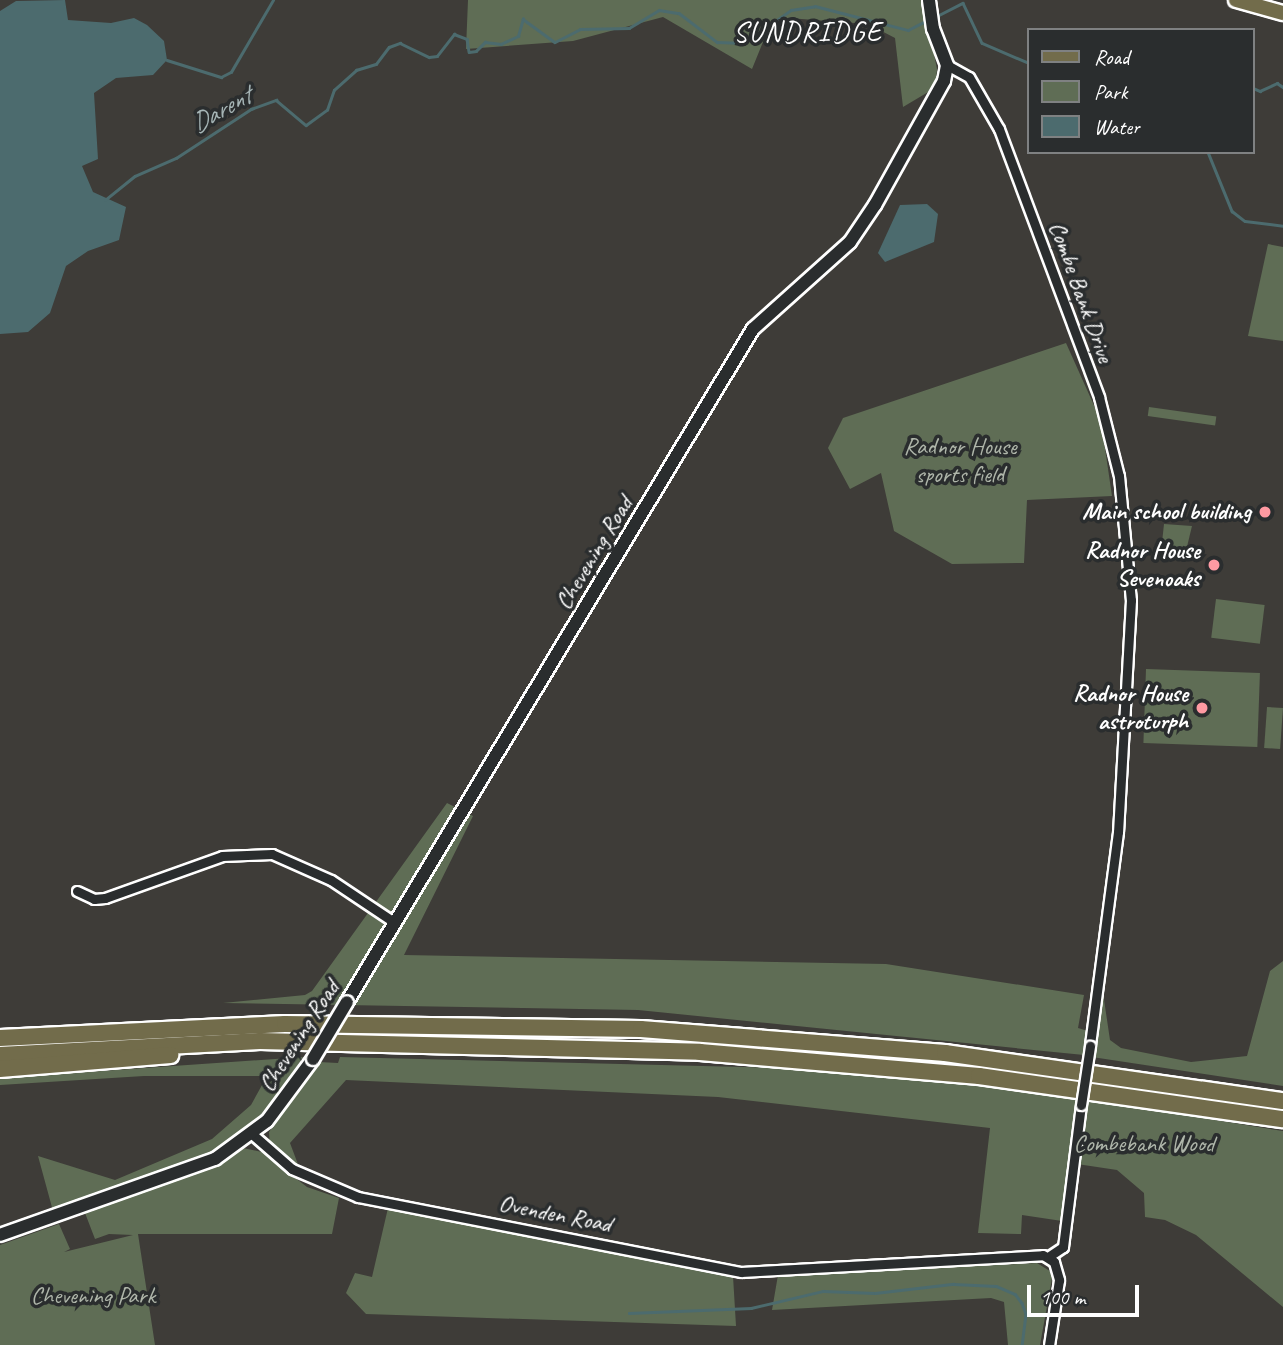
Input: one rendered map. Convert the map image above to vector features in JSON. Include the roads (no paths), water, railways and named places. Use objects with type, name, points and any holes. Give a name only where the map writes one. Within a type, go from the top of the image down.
[{"type":"highway","points":[[1,1038],[297,1024],[666,1030],[1006,1060],[1283,1101]]},
{"type":"highway","points":[[0,1055],[177,1044],[302,1044],[528,1045],[780,1057],[1018,1080],[1283,1119]]},
{"type":"highway","points":[[0,1069],[302,1044]]},
{"type":"main road","points":[[929,0],[933,29],[947,65]]},
{"type":"main road","points":[[1236,0],[1283,13]]},
{"type":"main road","name":"Chevening Road","points":[[252,1135],[279,1107],[313,1059],[735,356],[767,312],[850,242],[937,94],[947,65]]},
{"type":"main road","points":[[0,1235],[195,1168],[252,1135]]},
{"type":"street","name":"Combe Bank Drive","points":[[947,65],[969,77],[999,128],[1061,288],[1102,410],[1119,477],[1130,556],[1118,832],[1058,1271]]},
{"type":"street","points":[[77,891],[94,899],[105,898],[222,856],[272,855],[331,880],[394,922]]},
{"type":"street","name":"Ovenden Road","points":[[252,1135],[292,1169],[358,1197],[741,1272],[1027,1254],[1048,1257]]},
{"type":"street","points":[[1049,1345],[1058,1271],[1048,1257],[1063,1247]]},
{"type":"water","points":[[65,0],[68,20],[111,23],[134,18],[147,25],[164,41],[167,60],[153,75],[116,78],[94,93],[98,159],[82,166],[93,192],[126,207],[119,240],[88,251],[66,266],[50,313],[28,332],[0,334],[0,11],[16,1]]},
{"type":"water","points":[[927,204],[938,214],[934,242],[885,262],[878,253],[900,205]]},
{"type":"waterway","points":[[167,60],[221,77],[231,72],[273,0]]},
{"type":"waterway","name":"Darent","points":[[935,17],[963,3],[982,43],[1028,63]]},
{"type":"waterway","name":"Darent","points":[[105,200],[135,176],[176,158],[251,109],[276,100],[306,125],[327,110],[334,90],[356,70],[376,64],[389,47],[400,43],[429,57],[437,56],[454,34],[467,39],[469,52],[476,51],[485,42],[501,44],[518,36],[523,19],[555,42],[580,29],[629,28],[659,10],[679,13],[717,42],[744,43],[791,10],[815,6],[908,30],[926,21]]},
{"type":"waterway","name":"Darent","points":[[1255,89],[1260,91],[1277,83],[1283,87]]},
{"type":"waterway","points":[[1209,154],[1232,211],[1245,221],[1283,226]]},
{"type":"waterway","points":[[629,1313],[751,1308],[823,1291],[875,1293],[953,1284],[996,1286],[1015,1294],[1022,1303],[1026,1314],[1022,1345]]},
{"type":"place","name":"Main school building","points":[[1265,512]]},
{"type":"place","name":"Radnor House Sevenoaks","points":[[1214,565]]},
{"type":"place","name":"Radnor House astroturph","points":[[1202,708]]},
{"type":"district","name":"SUNDRIDGE","points":[[808,32]]},
{"type":"park label","name":"Radnor House sports field","points":[[960,461]]},
{"type":"park label","name":"Combebank Wood","points":[[1144,1144]]},
{"type":"park label","name":"Chevening Park","points":[[93,1296]]}]
